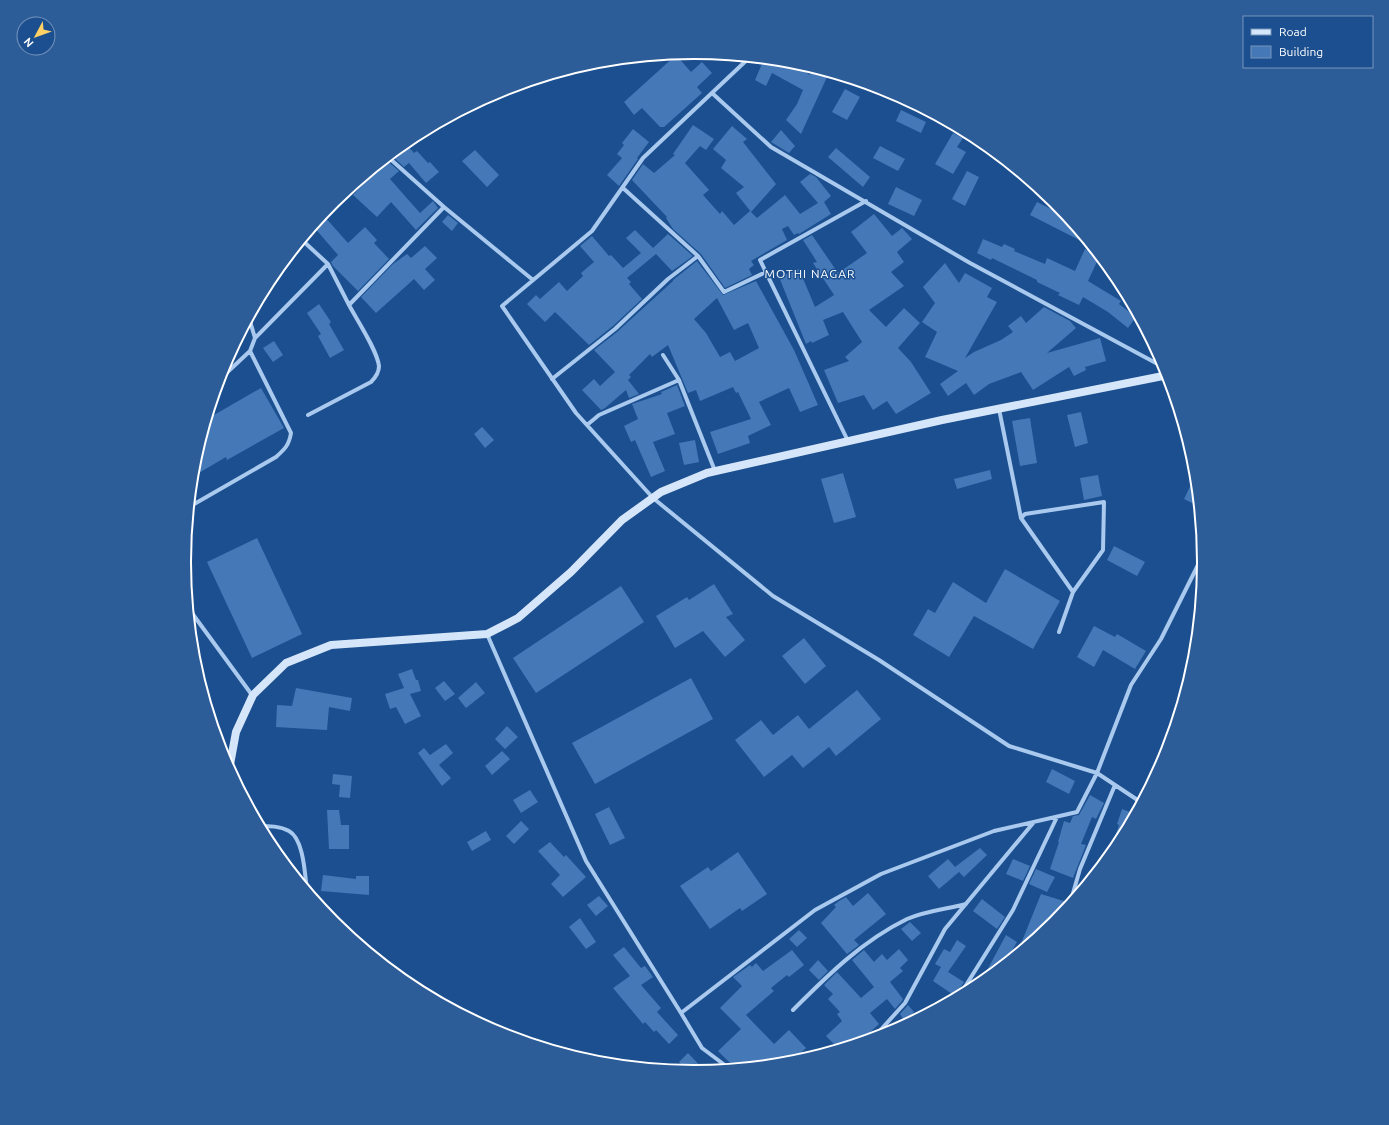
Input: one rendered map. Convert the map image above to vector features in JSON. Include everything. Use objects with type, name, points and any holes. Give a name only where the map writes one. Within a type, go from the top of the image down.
[{"type":"main road","points":[[231,759],[236,732],[253,695],[286,663],[330,645],[487,634],[518,618],[571,572],[622,520],[662,492],[715,472],[849,441],[1162,376]]},
{"type":"street","points":[[745,62],[644,158],[592,230],[502,306],[576,413],[653,498],[773,596],[878,660],[1009,746],[1097,773],[1138,800]]},
{"type":"street","points":[[712,93],[771,147],[970,263],[1157,364]]},
{"type":"street","points":[[392,160],[444,207],[533,280]]},
{"type":"street","points":[[623,188],[698,256],[724,292],[766,272]]},
{"type":"street","points":[[849,441],[760,260],[866,201]]},
{"type":"street","points":[[349,305],[444,207]]},
{"type":"street","points":[[306,243],[328,264],[376,357],[379,367],[377,375],[371,382],[308,414]]},
{"type":"street","points":[[552,379],[615,329],[668,279],[698,256]]},
{"type":"street","points":[[229,371],[250,351],[255,338],[328,264]]},
{"type":"street","points":[[251,325],[255,338]]},
{"type":"street","points":[[194,504],[276,457],[290,442],[292,433],[250,351]]},
{"type":"street","points":[[663,355],[679,380],[715,472]]},
{"type":"street","points":[[587,425],[599,415],[679,380]]},
{"type":"street","points":[[999,409],[1021,518],[1073,592]]},
{"type":"street","points":[[1021,518],[1025,514],[1104,502],[1103,550],[1073,592],[1059,632]]},
{"type":"street","points":[[681,1013],[815,910],[828,902],[888,872],[994,830],[1078,812],[1097,773],[1131,685],[1161,639],[1198,565]]},
{"type":"street","points":[[194,616],[253,695]]},
{"type":"street","points":[[487,634],[586,861],[702,1048],[724,1065]]},
{"type":"street","points":[[1072,895],[1080,869],[1115,785]]},
{"type":"street","points":[[965,987],[1013,910],[1057,817]]},
{"type":"street","points":[[880,1030],[905,1003],[945,929],[1034,822]]},
{"type":"street","points":[[266,826],[280,827],[290,831],[297,837],[304,862],[306,882]]},
{"type":"street","points":[[793,1010],[830,973],[869,941],[909,919],[967,904]]},
{"type":"building","points":[[680,59],[691,72],[702,62],[712,73],[697,87],[702,93],[664,127],[660,127],[642,108],[634,115],[624,102],[671,60]]},
{"type":"building","points":[[762,63],[804,71],[810,75],[811,73],[827,77],[801,134],[786,120],[797,104],[803,90],[772,73],[766,86],[755,80]]},
{"type":"building","points":[[845,89],[860,97],[847,120],[832,112]]},
{"type":"building","points":[[901,110],[926,122],[921,133],[896,121]]},
{"type":"building","points":[[693,125],[714,139],[706,150],[700,146],[685,163],[709,190],[703,195],[720,214],[722,211],[734,225],[750,211],[757,218],[785,195],[800,214],[818,203],[800,182],[810,174],[816,177],[831,196],[824,202],[831,214],[799,234],[794,235],[788,226],[782,229],[787,240],[751,261],[754,265],[749,269],[752,275],[725,288],[701,254],[673,229],[666,218],[667,217],[632,180],[643,164],[654,173],[675,155],[673,154]]},
{"type":"building","points":[[732,126],[747,139],[743,142],[776,184],[751,212],[736,193],[744,187],[721,168],[726,160],[713,149]]},
{"type":"building","points":[[633,129],[649,142],[619,186],[607,175],[622,158],[617,154],[624,145],[622,143]]},
{"type":"building","points":[[781,130],[795,146],[789,153],[771,142]]},
{"type":"building","points":[[953,133],[963,138],[957,147],[966,152],[953,174],[935,164]]},
{"type":"building","points":[[880,146],[905,159],[898,171],[873,158]]},
{"type":"building","points":[[409,148],[414,153],[417,151],[439,172],[426,183],[409,163],[404,167],[395,158]]},
{"type":"building","points":[[836,148],[870,177],[863,187],[828,157]]},
{"type":"building","points":[[475,150],[499,175],[487,187],[462,161]]},
{"type":"building","points":[[389,162],[399,171],[390,179],[420,213],[433,201],[438,208],[416,230],[391,202],[377,217],[353,195],[364,183]]},
{"type":"building","points":[[967,171],[979,177],[965,206],[952,199]]},
{"type":"building","points":[[896,187],[922,200],[914,216],[888,204]]},
{"type":"building","points":[[1037,202],[1056,211],[1082,241],[1030,215]]},
{"type":"building","points":[[874,214],[892,236],[902,228],[912,239],[897,252],[904,262],[891,272],[904,286],[869,310],[886,327],[904,308],[920,323],[898,348],[911,362],[931,393],[896,414],[887,401],[873,410],[864,395],[838,403],[824,370],[849,361],[845,357],[862,342],[843,312],[823,320],[829,335],[812,343],[811,341],[806,344],[779,277],[799,269],[815,307],[834,295],[813,263],[817,262],[803,240],[812,235],[838,273],[867,253],[851,232]]},
{"type":"building","points":[[448,215],[458,223],[452,231],[442,222]]},
{"type":"building","points":[[327,219],[348,243],[365,227],[377,240],[374,243],[389,259],[358,291],[333,266],[331,262],[338,255],[317,230]]},
{"type":"building","points":[[635,230],[653,248],[668,234],[693,256],[672,271],[656,254],[627,278],[631,282],[629,284],[642,299],[613,326],[589,345],[555,312],[545,322],[527,304],[536,295],[540,299],[559,282],[567,291],[583,276],[581,273],[594,262],[580,246],[592,236],[609,256],[611,255],[623,268],[641,253],[626,238]]},
{"type":"building","points":[[983,239],[1002,247],[1004,244],[1015,249],[1014,251],[1045,264],[1047,258],[1075,271],[1085,249],[1090,251],[1097,261],[1088,281],[1121,301],[1119,304],[1133,315],[1135,319],[1128,328],[1108,312],[1083,297],[1079,305],[1058,295],[1060,293],[1037,282],[1037,280],[992,258],[991,260],[977,253]]},
{"type":"building","points":[[425,246],[437,258],[425,269],[435,280],[424,290],[414,279],[376,313],[361,297],[393,264],[407,254],[411,258]]},
{"type":"building","points":[[697,261],[723,295],[756,281],[794,350],[818,405],[800,412],[789,388],[759,402],[771,425],[748,436],[750,443],[718,454],[710,432],[751,419],[738,392],[736,393],[733,387],[700,401],[696,390],[688,393],[668,345],[652,357],[650,354],[629,375],[631,377],[628,380],[639,394],[629,398],[626,390],[601,410],[582,390],[594,379],[600,386],[615,372],[594,350],[617,332],[673,280]],"holes":[[[717,298],[734,330],[748,323],[759,348],[735,361],[730,352],[720,357],[706,333],[694,319]]]},
{"type":"building","points":[[945,263],[959,283],[965,273],[992,288],[987,297],[997,302],[965,358],[974,352],[1001,340],[1013,332],[1008,326],[1021,316],[1026,323],[1044,307],[1070,321],[1076,328],[1047,353],[1100,338],[1106,361],[1085,367],[1086,370],[1074,376],[1069,367],[1033,390],[1021,372],[989,384],[974,395],[966,383],[948,396],[940,384],[958,371],[925,357],[937,332],[922,322],[935,303],[923,287]]},
{"type":"building","points":[[319,304],[331,322],[329,324],[344,350],[330,358],[318,336],[321,334],[307,313]]},
{"type":"building","points":[[274,341],[283,355],[273,362],[263,348]]},
{"type":"building","points":[[677,385],[685,406],[667,413],[675,434],[653,442],[665,471],[651,477],[635,440],[631,442],[624,426],[638,419],[632,404],[662,394],[661,392]]},
{"type":"building","points":[[261,388],[284,428],[227,460],[226,457],[199,473],[208,432],[213,415]]},
{"type":"building","points":[[1081,412],[1088,443],[1075,447],[1067,415]]},
{"type":"building","points":[[1030,418],[1037,463],[1020,466],[1012,421]]},
{"type":"building","points":[[482,427],[494,440],[485,448],[474,434]]},
{"type":"building","points":[[695,440],[699,462],[684,465],[679,443]]},
{"type":"building","points":[[990,470],[992,479],[957,489],[954,479]]},
{"type":"building","points":[[843,473],[856,517],[834,523],[821,479]]},
{"type":"building","points":[[1098,475],[1102,496],[1084,500],[1080,478]]},
{"type":"building","points":[[1192,483],[1195,504],[1184,499]]},
{"type":"building","points":[[257,538],[302,634],[252,658],[207,562]]},
{"type":"building","points":[[1114,546],[1145,562],[1137,576],[1107,560]]},
{"type":"building","points":[[1005,569],[1060,601],[1033,649],[974,616],[949,657],[913,635],[928,609],[935,613],[953,582],[986,603]]},
{"type":"building","points":[[714,584],[733,614],[726,617],[745,640],[725,657],[703,631],[675,648],[656,616],[687,597],[689,600]]},
{"type":"building","points":[[621,586],[644,622],[536,693],[513,658]]},
{"type":"building","points":[[1094,626],[1115,637],[1117,634],[1146,651],[1135,669],[1103,650],[1094,667],[1077,657]]},
{"type":"building","points":[[804,638],[826,666],[805,684],[782,656]]},
{"type":"building","points":[[412,669],[416,680],[418,680],[421,691],[410,694],[421,716],[405,724],[396,707],[390,709],[385,694],[404,688],[398,674]]},
{"type":"building","points":[[691,678],[713,719],[595,784],[572,743]]},
{"type":"building","points":[[444,681],[455,694],[445,701],[435,688]]},
{"type":"building","points":[[476,682],[485,693],[466,708],[458,698]]},
{"type":"building","points":[[296,688],[352,698],[350,711],[329,707],[327,730],[276,727],[277,705],[292,706]]},
{"type":"building","points":[[857,690],[881,719],[836,756],[829,747],[803,768],[792,755],[764,777],[735,740],[761,720],[773,735],[798,715],[809,729]]},
{"type":"building","points":[[507,726],[518,737],[505,749],[495,739]]},
{"type":"building","points":[[446,744],[453,753],[439,765],[451,778],[442,786],[418,753],[424,748],[430,755]]},
{"type":"building","points":[[502,751],[510,759],[492,775],[485,766]]},
{"type":"building","points":[[1052,769],[1075,781],[1069,794],[1046,782]]},
{"type":"building","points":[[333,774],[352,776],[350,798],[339,797],[340,785],[332,784]]},
{"type":"building","points":[[530,790],[538,802],[521,813],[513,800]]},
{"type":"building","points":[[1090,795],[1104,803],[1096,819],[1092,817],[1081,844],[1086,845],[1073,878],[1050,869],[1064,821],[1070,823],[1073,816],[1079,815]]},
{"type":"building","points":[[609,807],[625,838],[610,845],[595,814]]},
{"type":"building","points":[[1122,809],[1132,813],[1114,841],[1119,825],[1117,824]]},
{"type":"building","points":[[327,810],[339,810],[341,825],[349,825],[349,849],[329,849]]},
{"type":"building","points":[[521,821],[529,829],[514,844],[506,836]]},
{"type":"building","points":[[486,831],[491,840],[472,851],[467,842]]},
{"type":"building","points":[[550,842],[564,857],[566,855],[586,877],[563,897],[551,884],[560,875],[538,851]]},
{"type":"building","points":[[980,848],[987,855],[964,877],[959,872],[939,889],[928,876],[948,859],[955,867]]},
{"type":"building","points":[[738,852],[767,894],[742,911],[740,908],[710,929],[680,886],[708,867],[711,871]]},
{"type":"building","points":[[1013,859],[1030,866],[1023,881],[1006,874]]},
{"type":"building","points":[[1036,869],[1055,877],[1047,892],[1029,884]]},
{"type":"building","points":[[323,875],[356,879],[356,876],[369,876],[369,895],[321,891]]},
{"type":"building","points":[[868,893],[886,914],[854,940],[859,945],[847,954],[821,923],[836,907],[834,905],[839,901],[846,897],[853,906]]},
{"type":"building","points":[[1041,894],[1066,902],[1051,919],[1020,946]]},
{"type":"building","points":[[599,896],[608,906],[596,916],[587,905]]},
{"type":"building","points":[[982,899],[1005,917],[997,929],[973,911]]},
{"type":"building","points":[[580,918],[596,942],[586,949],[569,927]]},
{"type":"building","points":[[910,922],[921,933],[912,941],[901,929]]},
{"type":"building","points":[[799,930],[807,938],[797,947],[789,939]]},
{"type":"building","points":[[1006,935],[1017,942],[1009,955],[986,973]]},
{"type":"building","points":[[957,940],[966,946],[948,972],[964,982],[958,991],[953,995],[933,981],[941,967],[935,964],[944,949],[950,952]]},
{"type":"building","points":[[624,947],[641,968],[645,966],[653,977],[641,985],[661,1008],[657,1012],[678,1035],[669,1044],[656,1030],[654,1032],[645,1022],[643,1024],[613,988],[630,976],[613,955]]},
{"type":"building","points":[[899,949],[908,960],[900,968],[903,971],[890,982],[903,999],[902,1001],[895,1009],[887,999],[870,1013],[879,1024],[867,1035],[843,1043],[842,1042],[836,1046],[826,1036],[842,1021],[837,1014],[840,1012],[828,999],[833,994],[824,985],[837,972],[861,998],[874,987],[852,960],[864,950],[874,962],[882,954],[887,960]]},
{"type":"building","points":[[792,950],[804,965],[789,977],[787,975],[771,988],[774,991],[746,1015],[774,1044],[789,1030],[806,1048],[799,1055],[760,1062],[732,1065],[718,1051],[741,1029],[720,1008],[742,986],[733,977],[750,965],[752,967],[756,963],[763,971]]},
{"type":"building","points":[[818,960],[828,971],[819,980],[809,970]]},
{"type":"building","points":[[908,1005],[914,1012],[909,1018],[904,1020],[900,1014]]},
{"type":"building","points":[[688,1053],[700,1066],[683,1066],[679,1062]]},
{"type":"district","name":"MOTHI NAGAR","points":[[810,274]]}]
